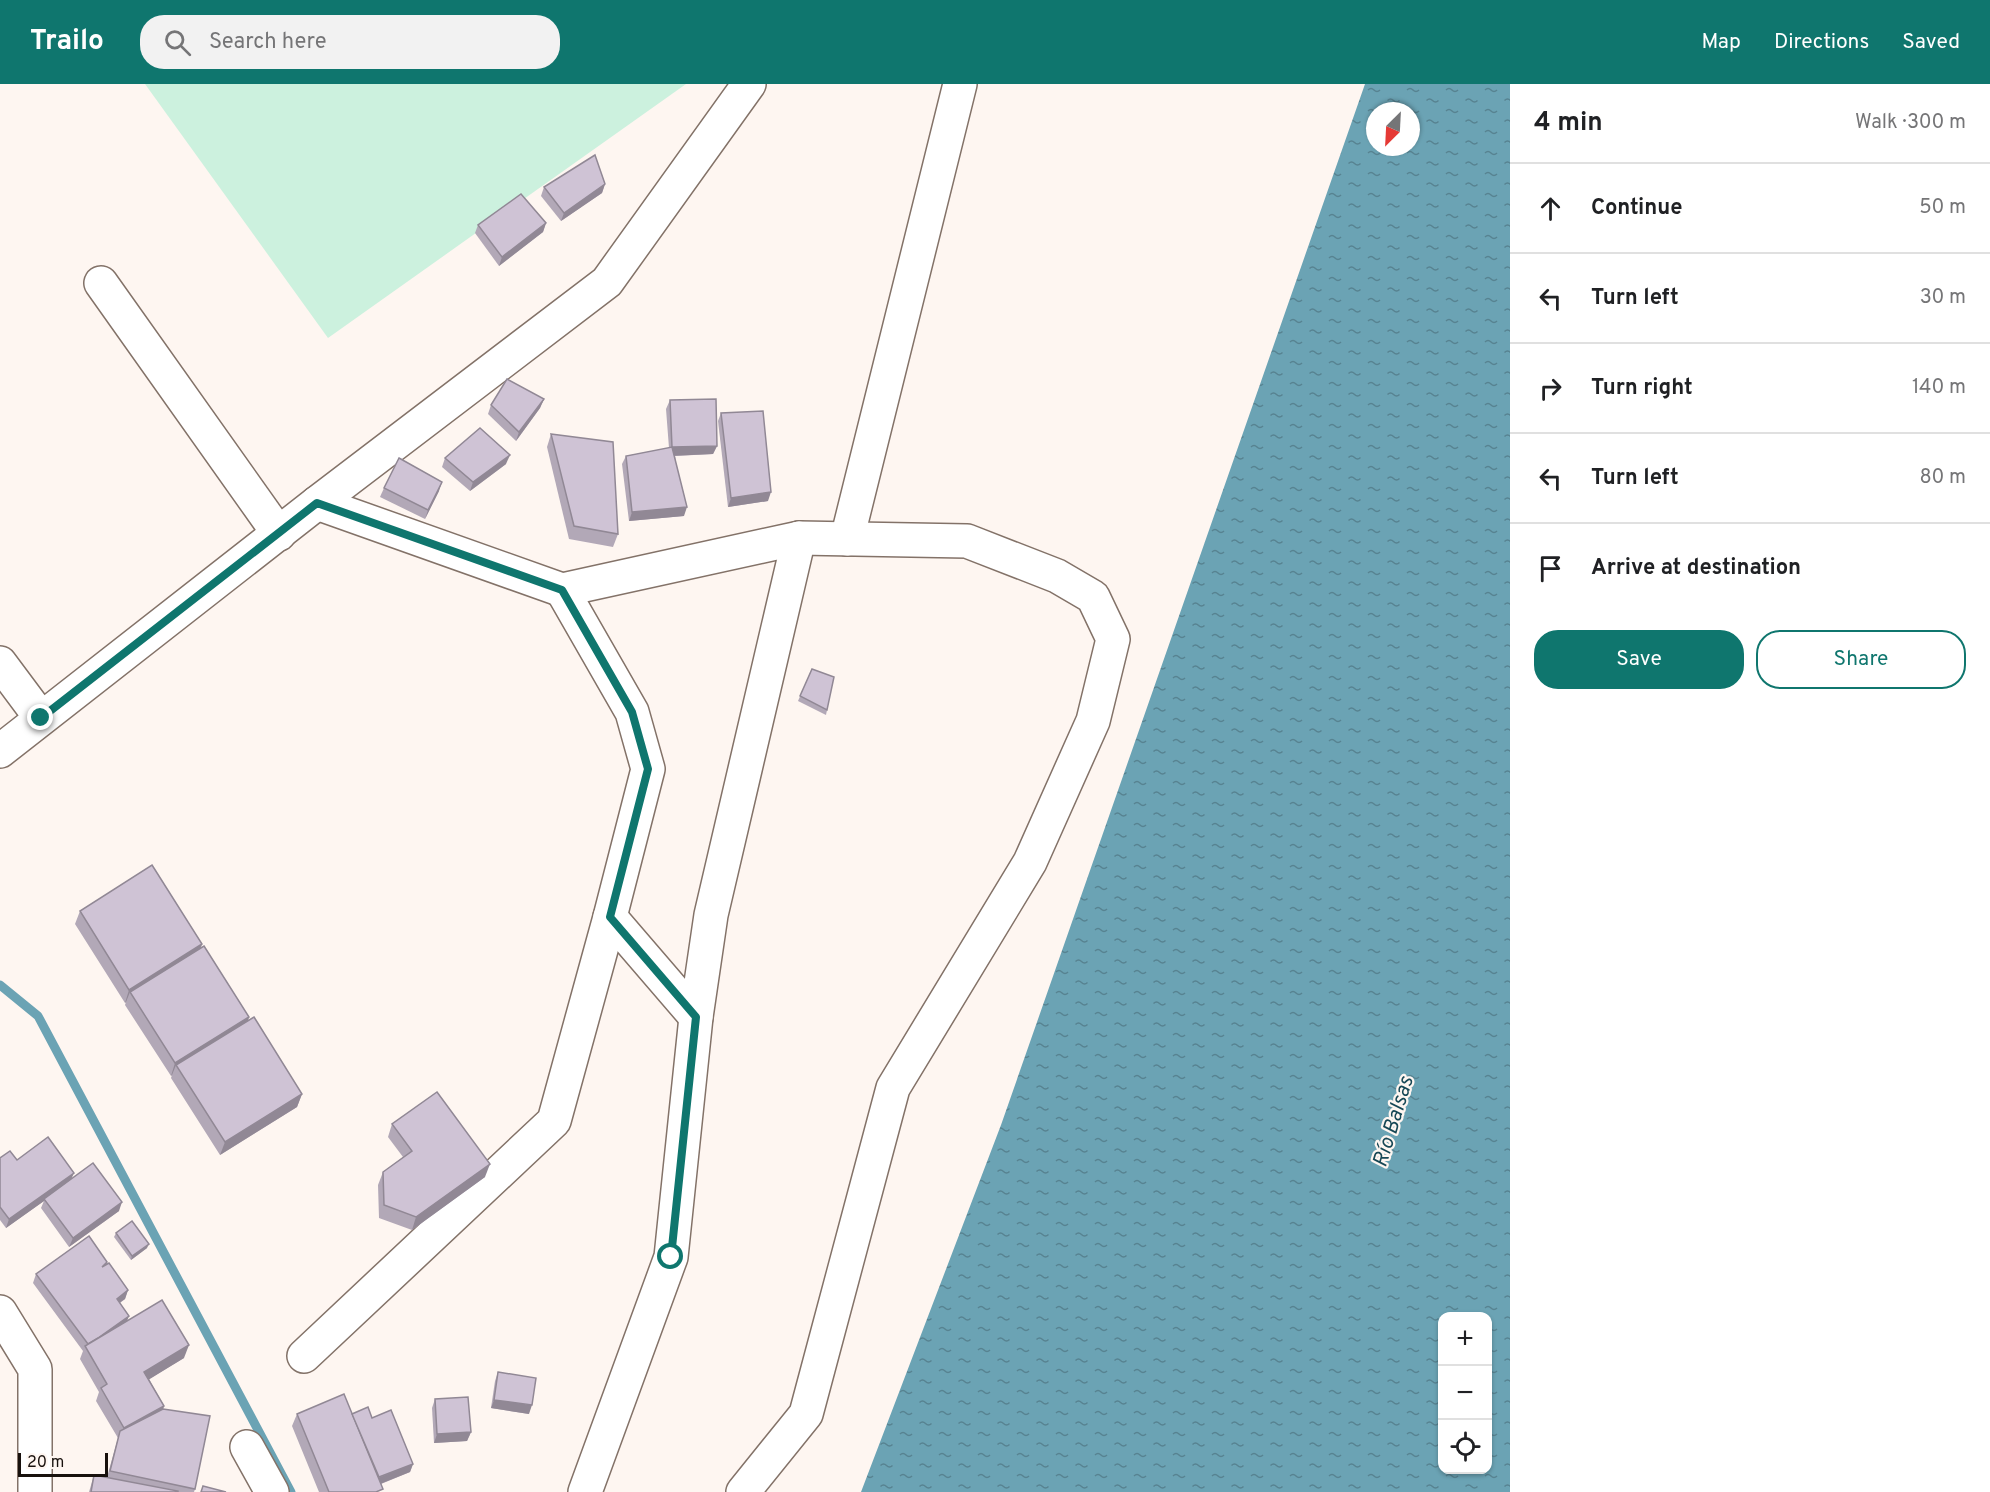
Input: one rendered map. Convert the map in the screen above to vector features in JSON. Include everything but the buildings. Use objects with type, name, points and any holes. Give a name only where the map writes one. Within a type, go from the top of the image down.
[{"type":"street","points":[[0,751],[317,503],[607,282],[749,84]]},
{"type":"street","points":[[847,539],[960,84]]},
{"type":"street","points":[[101,283],[279,534]]},
{"type":"street","points":[[317,503],[562,590],[799,538],[967,541],[1057,576],[1093,597],[1113,639],[1093,721],[1030,862],[893,1088],[806,1414],[743,1492]]},
{"type":"street","points":[[585,1492],[671,1257],[696,1017],[711,915],[799,538]]},
{"type":"street","points":[[303,1356],[555,1121],[648,769],[632,712],[562,590]]},
{"type":"street","points":[[0,663],[41,718]]},
{"type":"street","points":[[610,917],[696,1017]]},
{"type":"street","points":[[0,1312],[35,1369],[35,1492]]},
{"type":"street","points":[[247,1447],[272,1492]]},
{"type":"green space","points":[[145,84],[686,84],[328,338]]},
{"type":"water","name":"Río Balsas","points":[[1365,84],[1510,84],[1510,1492],[861,1492],[1001,1125]]},
{"type":"waterway","points":[[0,985],[38,1016],[291,1492]]},
{"type":"route","points":[[41,718],[317,503],[562,590],[632,712],[648,769],[610,917],[696,1017],[671,1257]]}]
